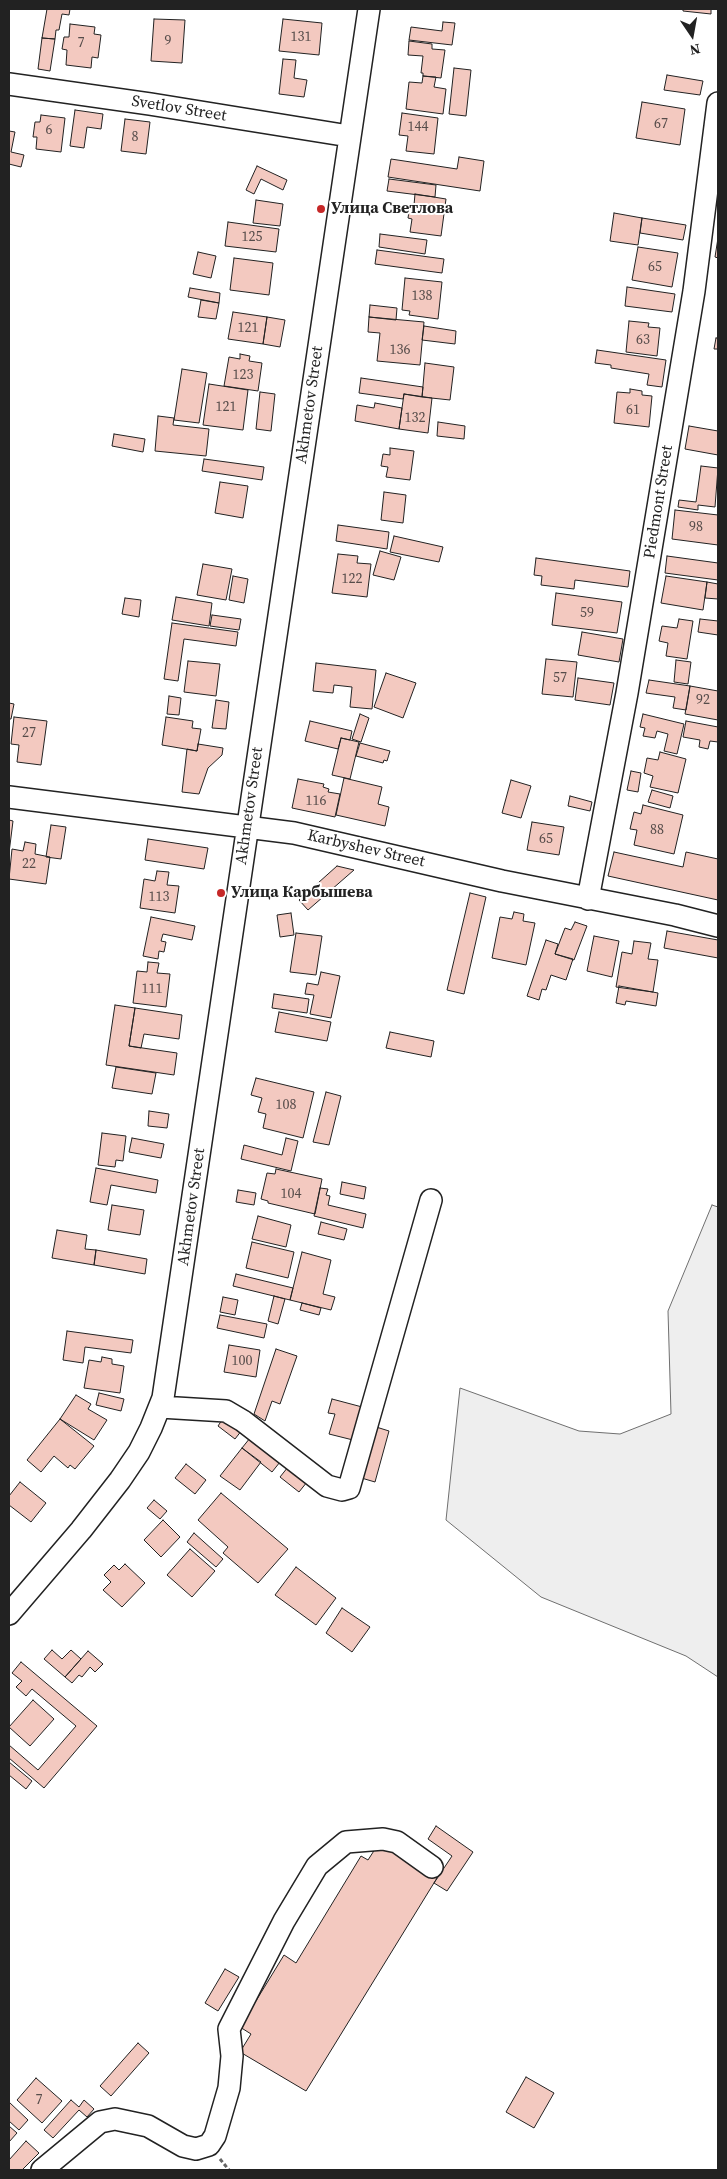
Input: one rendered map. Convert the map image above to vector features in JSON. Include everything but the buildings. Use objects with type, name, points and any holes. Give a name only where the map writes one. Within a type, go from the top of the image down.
[{"type":"street","name":"Akhmetov Street","points":[[9,1614],[81,1530],[120,1480],[138,1452],[160,1407],[166,1380],[369,9]]},
{"type":"street","name":"Svetlov Street","points":[[9,84],[150,104],[349,136]]},
{"type":"street","name":"Piedmont Street","points":[[588,898],[627,693],[694,291],[718,103]]},
{"type":"street","name":"Karbyshev Street","points":[[9,798],[314,837],[718,926]]},
{"type":"street","points":[[160,1407],[217,1409],[233,1414],[328,1486],[342,1490],[349,1488],[431,1200]]},
{"type":"street","points":[[42,2170],[100,2122],[115,2119],[148,2126],[183,2146],[196,2149],[209,2145],[215,2136],[229,2088],[232,2056],[229,2029],[284,1920],[317,1866],[346,1842],[382,1839],[397,1842],[432,1867]]},
{"type":"shaded area","points":[[712,1205],[718,1207],[718,1677],[686,1656],[541,1597],[446,1520],[460,1388],[579,1431],[620,1434],[671,1414],[668,1311]]},
{"type":"place","name":"Улица Светлова","points":[[321,209]]},
{"type":"place","name":"Улица Карбышева","points":[[221,893]]}]
